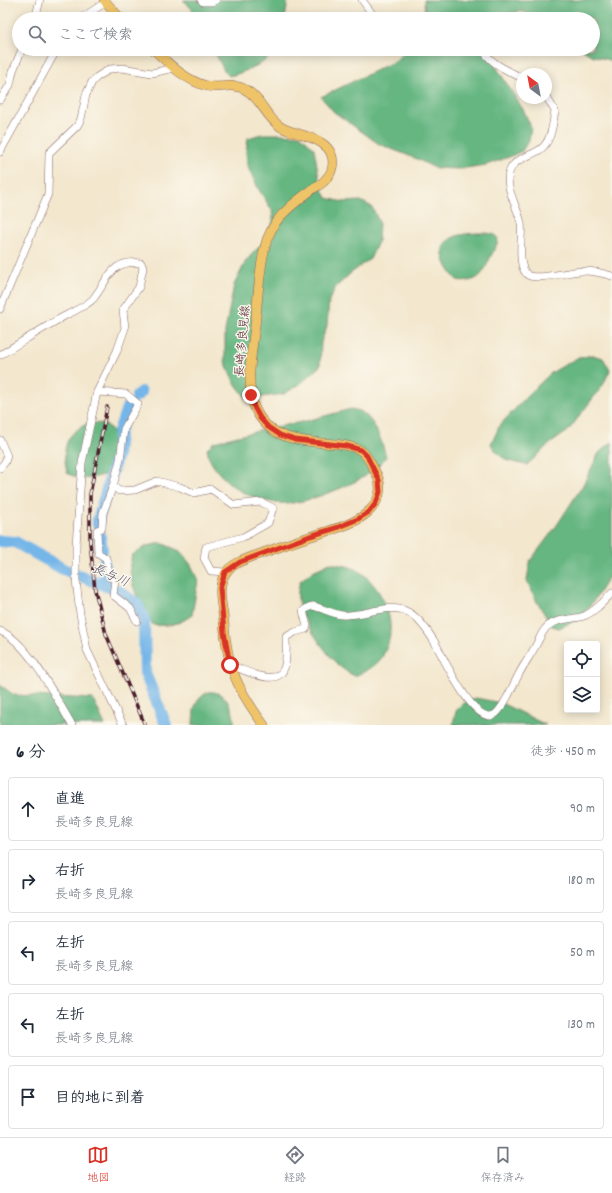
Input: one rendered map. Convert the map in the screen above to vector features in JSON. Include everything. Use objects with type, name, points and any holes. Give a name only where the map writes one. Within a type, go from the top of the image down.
[{"type":"main road","points":[[105,1],[115,12]]},
{"type":"main road","name":"長崎多良見線","points":[[161,56],[174,68],[196,82],[209,87],[235,86],[246,89],[253,95],[269,117],[278,125],[289,131],[318,141],[326,147],[332,155],[333,167],[327,178],[291,206],[276,222],[267,239],[262,262],[257,301],[249,379],[251,395],[254,407],[260,418],[268,427],[280,435],[295,440],[347,446],[361,450],[367,456],[379,480],[380,492],[376,503],[369,512],[358,519],[240,562],[225,572]]},
{"type":"main road","points":[[225,572],[220,588],[224,632],[230,665],[238,686],[264,725]]},
{"type":"street","points":[[37,12],[40,0]]},
{"type":"street","points":[[201,0],[203,2],[212,2],[216,0]]},
{"type":"street","points":[[362,0],[371,12]]},
{"type":"street","points":[[90,12],[105,1]]},
{"type":"street","points":[[0,100],[10,85],[12,70],[19,56]]},
{"type":"street","points":[[0,152],[53,56]]},
{"type":"street","points":[[486,56],[516,75]]},
{"type":"street","points":[[0,310],[48,194],[49,153],[77,126],[81,119],[86,95],[92,82],[110,69],[122,68],[152,73],[174,68]]},
{"type":"street","points":[[551,104],[555,111],[548,140],[544,147],[516,162],[510,171],[509,185],[521,222],[522,266],[528,275],[534,277],[582,271],[612,276]]},
{"type":"street","points":[[0,355],[92,300],[104,281],[116,268],[133,262],[141,263],[143,268],[139,287],[124,310],[125,328],[117,351],[97,392],[82,463],[76,556],[76,580],[80,614],[87,650],[123,725]]},
{"type":"street","points":[[97,392],[126,394],[138,404],[124,429],[120,460],[113,486],[103,513],[102,528],[97,530],[98,553],[106,558],[110,577],[115,580],[113,595],[130,608],[138,621]]},
{"type":"street","points":[[0,440],[7,456],[5,462],[0,468]]},
{"type":"street","points":[[113,486],[119,491],[135,490],[157,481],[180,487],[194,493],[211,489],[234,505],[261,502],[273,508],[268,523],[243,537],[206,547],[204,558],[211,571],[225,572]]},
{"type":"street","points":[[230,665],[265,678],[275,677],[282,672],[285,665],[286,637],[295,632],[306,629],[307,626],[303,611],[309,607],[313,606],[342,615],[391,608],[406,610],[414,615],[423,625],[472,708],[479,714],[488,718],[495,715],[507,698],[546,628],[559,621],[585,615],[600,606],[612,593]]},
{"type":"street","points":[[0,631],[8,634],[18,642],[44,676],[72,725]]},
{"type":"green space","points":[[183,0],[288,0],[286,12],[194,12]]},
{"type":"green space","points":[[424,0],[612,0],[612,61],[594,56],[600,56],[600,12],[425,12]]},
{"type":"green space","points":[[217,56],[270,56],[248,70],[229,76],[225,72]]},
{"type":"green space","points":[[400,56],[489,56],[516,98],[516,104],[520,104],[524,111],[531,127],[529,140],[522,151],[486,165],[459,169],[435,168],[379,144],[334,112],[321,97],[395,61]]},
{"type":"green space","points":[[262,134],[300,135],[314,148],[320,184],[327,198],[343,202],[361,201],[372,207],[379,222],[378,242],[370,259],[351,273],[336,287],[329,300],[327,326],[321,342],[320,366],[300,384],[284,394],[247,399],[234,382],[225,361],[225,331],[234,285],[246,261],[262,243],[273,222],[272,210],[259,190],[247,165],[246,152],[248,138]]},
{"type":"green space","points":[[485,233],[494,234],[498,239],[483,273],[475,279],[464,281],[457,280],[444,260],[443,249],[445,244],[457,236]]},
{"type":"green space","points":[[592,355],[603,358],[610,370],[603,385],[568,431],[547,446],[527,465],[515,463],[498,454],[491,444],[500,425],[529,394],[551,373],[575,359]]},
{"type":"green space","points":[[351,409],[361,411],[371,421],[381,439],[386,457],[375,469],[355,482],[310,499],[292,503],[275,503],[249,495],[233,486],[220,474],[214,467],[208,454],[207,449],[214,442]]},
{"type":"green space","points":[[89,423],[103,424],[108,426],[113,432],[115,451],[113,461],[104,475],[89,478],[72,476],[67,473],[65,464],[65,450],[67,443],[74,432]]},
{"type":"green space","points":[[612,442],[612,572],[580,619],[559,628],[552,626],[537,602],[527,581],[530,561],[555,528],[583,485],[599,453]]},
{"type":"green space","points":[[161,543],[180,551],[191,565],[198,580],[192,615],[174,624],[153,625],[141,606],[135,592],[131,577],[130,565],[132,555],[147,546]]},
{"type":"green space","points":[[330,563],[351,567],[362,573],[370,580],[382,598],[389,618],[389,639],[382,657],[378,663],[355,676],[342,668],[330,657],[312,632],[299,606],[298,594],[300,581],[313,571]]},
{"type":"green space","points":[[0,685],[14,695],[93,699],[105,725],[0,725]]},
{"type":"green space","points":[[208,692],[219,694],[228,702],[233,713],[234,725],[193,725],[195,706],[199,699]]},
{"type":"green space","points":[[476,698],[501,703],[546,725],[453,725],[455,714],[459,707],[465,702]]},
{"type":"waterway","points":[[137,396],[141,392]]},
{"type":"waterway","points":[[98,524],[117,455],[119,432],[127,408],[130,405]]},
{"type":"waterway","points":[[100,535],[102,550]]},
{"type":"waterway","name":"長与川","points":[[0,541],[15,542],[63,569],[119,591],[137,604],[144,619],[145,673],[166,725]]},
{"type":"waterway","points":[[104,562],[106,586]]},
{"type":"railway","points":[[107,407],[90,494],[90,542],[95,590],[106,634],[145,725]]},
{"type":"route","points":[[230,665],[224,632],[220,588],[225,572],[240,562],[358,519],[369,512],[376,503],[380,492],[379,480],[367,456],[361,450],[347,446],[295,440],[280,435],[268,427],[260,418],[254,407],[251,395]]}]
